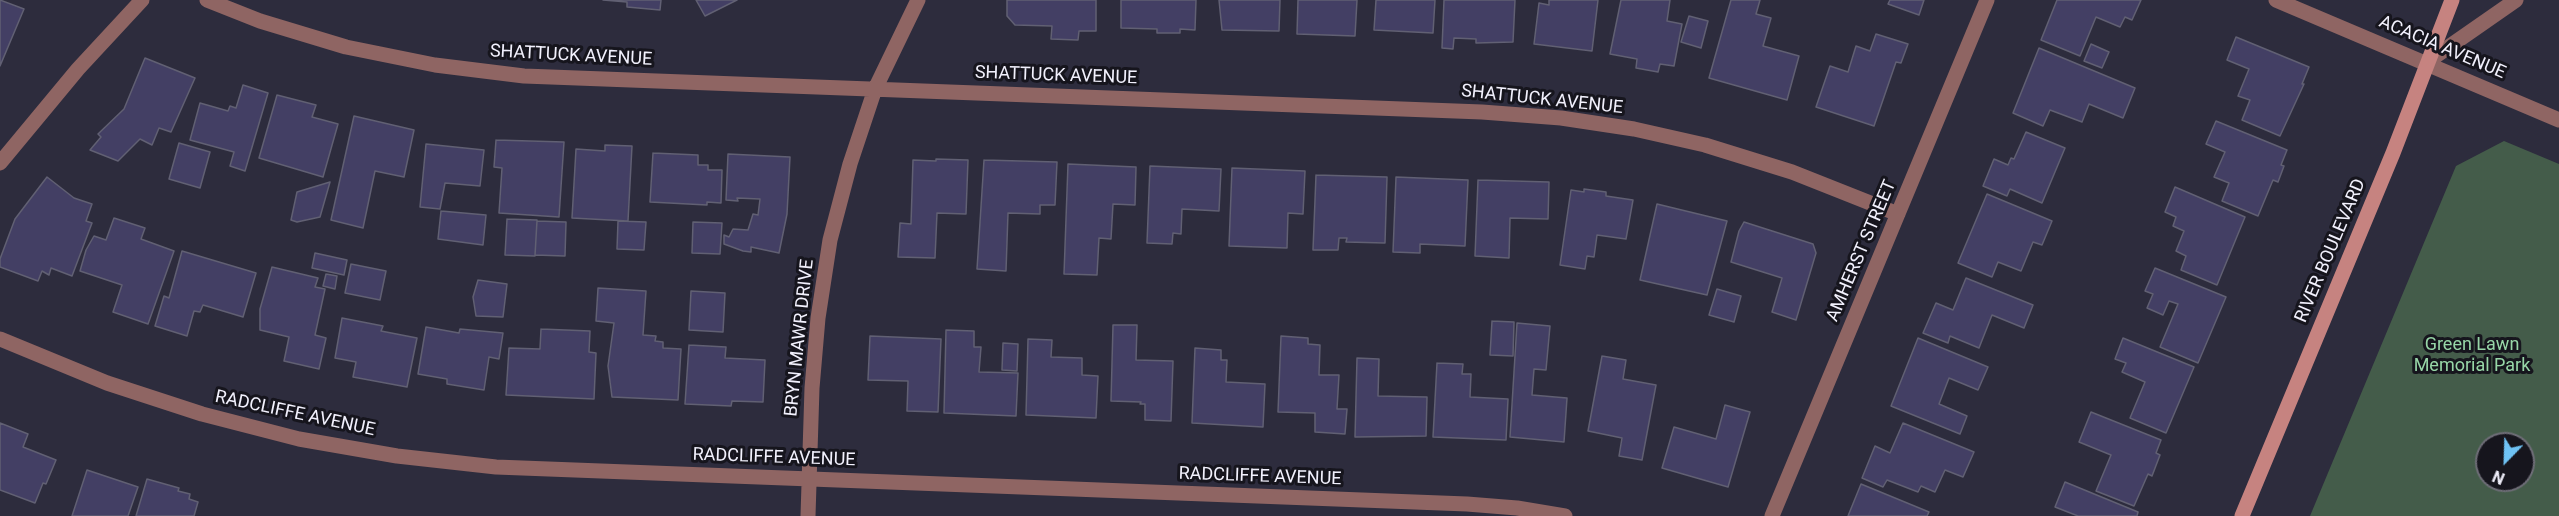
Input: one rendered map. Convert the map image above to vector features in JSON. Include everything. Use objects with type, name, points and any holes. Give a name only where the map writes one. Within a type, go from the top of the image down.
[{"type":"main road","name":"RIVER BOULEVARD","points":[[2242,516],[2393,153],[2452,0]]},
{"type":"street","points":[[0,163],[78,69],[142,0]]},
{"type":"street","name":"SHATTUCK AVENUE","points":[[207,0],[260,21],[346,47],[435,65],[524,75],[1482,112],[1562,118],[1634,129],[1705,145],[1792,172],[1898,214]]},
{"type":"street","name":"BRYN MAWR DRIVE","points":[[808,516],[817,329],[830,240],[850,164],[875,89],[918,0]]},
{"type":"street","name":"AMHERST STREET","points":[[1772,516],[1987,0]]},
{"type":"street","name":"ACACIA AVENUE","points":[[2276,0],[2427,62],[2559,120]]},
{"type":"street","points":[[2427,62],[2517,0]]},
{"type":"street","name":"RADCLIFFE AVENUE","points":[[0,339],[107,383],[202,414],[299,439],[375,452],[496,467],[1467,504],[1517,508],[1565,516]]},
{"type":"green space","name":"Green Lawn Memorial Park","points":[[2504,141],[2559,164],[2559,516],[2310,516],[2456,166]]},
{"type":"building","points":[[0,0],[24,9],[0,66]]},
{"type":"building","points":[[603,0],[661,0],[660,10],[627,7],[627,2]]},
{"type":"building","points":[[696,0],[737,0],[705,16]]},
{"type":"building","points":[[1007,0],[1096,0],[1096,31],[1079,31],[1078,40],[1051,39],[1052,26],[1015,25],[1007,16]]},
{"type":"building","points":[[1121,0],[1196,0],[1195,30],[1180,29],[1180,33],[1157,33],[1157,29],[1121,28]]},
{"type":"building","points":[[1219,0],[1280,0],[1279,31],[1222,30]]},
{"type":"building","points":[[1298,0],[1357,0],[1355,36],[1297,34]]},
{"type":"building","points":[[1376,0],[1435,0],[1433,33],[1374,30]]},
{"type":"building","points":[[1444,0],[1515,0],[1513,42],[1476,43],[1476,39],[1454,38],[1453,49],[1442,48]]},
{"type":"building","points":[[1549,0],[1598,0],[1592,51],[1534,44],[1539,3],[1549,5]]},
{"type":"building","points":[[1621,0],[1670,0],[1667,21],[1682,24],[1674,66],[1660,64],[1658,72],[1636,68],[1637,59],[1610,54]]},
{"type":"building","points":[[1731,0],[1760,0],[1756,14],[1771,18],[1763,46],[1799,56],[1787,100],[1709,78]]},
{"type":"building","points":[[1890,0],[1924,0],[1919,15],[1888,4]]},
{"type":"building","points":[[2057,0],[2141,0],[2132,20],[2125,17],[2120,27],[2096,17],[2080,56],[2041,40]]},
{"type":"building","points":[[1689,16],[1708,21],[1701,48],[1681,42]]},
{"type":"building","points":[[1876,34],[1908,44],[1901,63],[1896,62],[1874,126],[1816,107],[1830,66],[1848,72],[1856,46],[1870,51]]},
{"type":"building","points":[[2236,37],[2309,67],[2302,84],[2304,84],[2280,136],[2242,120],[2250,100],[2238,96],[2249,69],[2227,60]]},
{"type":"building","points":[[2091,44],[2109,52],[2102,68],[2084,61]]},
{"type":"building","points":[[2039,48],[2135,88],[2123,118],[2089,104],[2082,122],[2050,110],[2043,126],[2013,113]]},
{"type":"building","points":[[145,58],[195,78],[171,132],[159,128],[152,145],[140,139],[118,161],[90,150],[101,137],[98,134],[124,109]]},
{"type":"building","points":[[243,85],[268,93],[245,171],[230,166],[234,152],[190,140],[200,103],[228,111],[230,106],[236,108]]},
{"type":"building","points":[[277,95],[316,105],[312,117],[338,124],[323,177],[259,158]]},
{"type":"building","points":[[354,116],[414,130],[404,177],[375,171],[363,228],[331,220]]},
{"type":"building","points":[[2216,121],[2287,150],[2278,182],[2273,180],[2258,216],[2222,201],[2229,183],[2214,177],[2225,152],[2206,144]]},
{"type":"building","points":[[2026,132],[2065,148],[2042,203],[2010,189],[2007,196],[1983,186],[1994,159],[2008,165],[2011,158],[2014,159]]},
{"type":"building","points":[[496,140],[564,142],[559,217],[499,213],[502,168],[494,167]]},
{"type":"building","points":[[179,143],[210,152],[200,188],[169,179]]},
{"type":"building","points":[[426,144],[484,150],[480,186],[445,183],[440,209],[420,207]]},
{"type":"building","points":[[605,145],[632,146],[628,221],[572,218],[576,149],[605,151]]},
{"type":"building","points":[[653,153],[698,155],[698,165],[708,165],[708,170],[722,170],[721,203],[707,202],[707,205],[650,202]]},
{"type":"building","points":[[728,154],[790,157],[787,214],[779,253],[751,247],[751,252],[743,251],[724,244],[724,235],[729,237],[733,229],[748,230],[753,214],[758,215],[760,199],[726,200]]},
{"type":"building","points":[[936,159],[968,160],[966,214],[937,213],[935,258],[898,257],[900,223],[911,224],[913,160],[936,161]]},
{"type":"building","points":[[984,160],[1057,162],[1055,205],[1040,205],[1040,214],[1008,213],[1006,271],[977,269]]},
{"type":"building","points":[[1068,164],[1136,167],[1135,205],[1113,204],[1111,239],[1099,238],[1097,275],[1064,274]]},
{"type":"building","points":[[1150,166],[1221,169],[1219,211],[1182,209],[1181,234],[1173,233],[1172,244],[1147,243]]},
{"type":"building","points":[[1232,168],[1305,171],[1303,214],[1288,213],[1287,248],[1229,246]]},
{"type":"building","points":[[1316,175],[1387,177],[1385,243],[1346,242],[1347,238],[1339,238],[1338,250],[1313,250]]},
{"type":"building","points":[[47,177],[74,198],[92,204],[86,221],[92,223],[72,276],[51,268],[49,275],[42,271],[38,281],[0,267],[0,259],[15,219]]},
{"type":"building","points":[[1396,177],[1468,180],[1465,246],[1420,244],[1420,253],[1393,252]]},
{"type":"building","points":[[1478,180],[1549,182],[1548,219],[1510,218],[1509,258],[1475,256]]},
{"type":"building","points":[[330,182],[320,217],[297,222],[291,220],[297,192]]},
{"type":"building","points":[[2175,187],[2245,217],[2217,285],[2181,270],[2186,256],[2176,251],[2184,231],[2173,226],[2176,217],[2165,212]]},
{"type":"building","points":[[1584,189],[1606,192],[1606,196],[1633,200],[1626,239],[1597,235],[1594,257],[1587,256],[1585,269],[1560,265],[1571,190],[1584,192]]},
{"type":"building","points":[[1987,194],[2052,221],[2042,245],[2033,242],[2021,271],[1998,262],[1992,277],[1958,263]]},
{"type":"building","points":[[1657,204],[1727,221],[1707,295],[1640,280]]},
{"type":"building","points":[[441,211],[486,215],[483,245],[438,239]]},
{"type":"building","points":[[114,218],[145,228],[141,239],[174,251],[148,324],[113,312],[122,285],[80,271],[86,250],[94,236],[106,240]]},
{"type":"building","points":[[507,219],[537,220],[535,256],[505,255]]},
{"type":"building","points":[[537,221],[566,222],[565,256],[535,255]]},
{"type":"building","points":[[618,221],[646,222],[644,250],[617,249]]},
{"type":"building","points":[[693,222],[722,223],[720,254],[692,253]]},
{"type":"building","points":[[1744,222],[1813,244],[1816,253],[1796,320],[1772,312],[1782,278],[1731,262],[1739,231]]},
{"type":"building","points":[[182,251],[256,273],[243,317],[203,305],[200,312],[194,311],[187,336],[155,326],[164,296],[169,298]]},
{"type":"building","points":[[315,253],[347,260],[344,275],[312,268]]},
{"type":"building","points":[[351,264],[386,271],[380,300],[345,293]]},
{"type":"building","points":[[272,267],[318,278],[315,287],[325,289],[315,335],[326,338],[319,369],[284,361],[289,337],[260,330],[260,309]]},
{"type":"building","points":[[2155,268],[2226,297],[2198,363],[2160,347],[2178,304],[2169,301],[2163,315],[2147,308],[2153,294],[2145,291]]},
{"type":"building","points":[[326,274],[337,276],[335,289],[323,286]]},
{"type":"building","points":[[1966,278],[2033,305],[2024,328],[1992,315],[1979,348],[1950,336],[1948,343],[1923,333],[1936,303],[1953,310]]},
{"type":"building","points":[[478,280],[507,284],[503,317],[476,316],[473,297]]},
{"type":"building","points":[[598,288],[646,291],[643,335],[656,336],[655,341],[663,342],[663,348],[681,349],[678,400],[612,397],[608,366],[614,323],[596,321]]},
{"type":"building","points":[[1717,289],[1741,296],[1734,322],[1709,315]]},
{"type":"building","points":[[691,291],[725,293],[723,332],[689,330]]},
{"type":"building","points":[[342,318],[383,326],[381,331],[417,338],[407,387],[353,377],[356,362],[335,358]]},
{"type":"building","points":[[1492,321],[1514,322],[1513,356],[1490,355]]},
{"type":"building","points":[[1517,323],[1550,326],[1546,370],[1534,369],[1532,395],[1567,398],[1564,442],[1510,437]]},
{"type":"building","points":[[1113,325],[1137,325],[1136,360],[1173,361],[1171,421],[1145,420],[1145,404],[1140,404],[1141,402],[1111,401]]},
{"type":"building","points":[[426,327],[459,333],[460,329],[503,333],[499,359],[489,357],[484,390],[447,384],[447,379],[418,374]]},
{"type":"building","points":[[541,329],[590,331],[589,352],[596,353],[594,399],[506,395],[509,348],[540,349]]},
{"type":"building","points":[[946,330],[974,331],[974,347],[981,347],[979,372],[1018,373],[1016,416],[944,413]]},
{"type":"building","points":[[870,336],[941,339],[938,412],[907,411],[908,381],[868,380]]},
{"type":"building","points":[[1281,336],[1308,338],[1308,344],[1320,345],[1319,375],[1339,375],[1337,409],[1347,409],[1345,434],[1315,432],[1315,413],[1278,412]]},
{"type":"building","points":[[1918,338],[1988,367],[1978,390],[1949,378],[1939,404],[1967,416],[1960,434],[1891,406]]},
{"type":"building","points":[[2123,338],[2194,367],[2166,433],[2130,418],[2145,382],[2122,372],[2126,363],[2115,359]]},
{"type":"building","points":[[1028,339],[1052,340],[1051,357],[1082,358],[1082,375],[1098,376],[1096,418],[1026,415]]},
{"type":"building","points":[[1003,343],[1018,344],[1017,371],[1002,370]]},
{"type":"building","points":[[689,345],[726,347],[725,358],[765,360],[763,402],[732,401],[731,406],[685,404]]},
{"type":"building","points":[[1195,348],[1221,350],[1221,360],[1227,360],[1226,382],[1265,384],[1263,427],[1192,423]]},
{"type":"building","points":[[1602,356],[1626,360],[1623,379],[1656,385],[1642,460],[1619,456],[1622,438],[1588,431]]},
{"type":"building","points":[[1357,358],[1379,359],[1378,396],[1427,397],[1426,436],[1355,437]]},
{"type":"building","points":[[1437,363],[1463,364],[1462,374],[1471,374],[1470,397],[1508,399],[1506,440],[1433,437]]},
{"type":"building","points":[[1725,405],[1750,412],[1728,487],[1662,468],[1674,427],[1716,439]]},
{"type":"building","points":[[2091,412],[2161,440],[2156,453],[2160,455],[2152,476],[2148,474],[2134,506],[2096,491],[2111,455],[2079,442]]},
{"type":"building","points":[[0,423],[28,434],[23,447],[56,460],[35,503],[0,490]]},
{"type":"building","points":[[1903,423],[1974,452],[1963,477],[1945,470],[1935,492],[1921,486],[1918,492],[1887,480],[1883,487],[1862,478],[1875,446],[1890,453]]},
{"type":"building","points":[[87,470],[138,487],[128,516],[72,516]]},
{"type":"building","points":[[147,479],[179,488],[178,491],[190,494],[189,499],[198,502],[194,516],[136,516]]},
{"type":"building","points":[[2065,482],[2138,512],[2137,516],[2078,516],[2055,507]]},
{"type":"building","points":[[1861,484],[1929,512],[1927,516],[1848,516]]}]
